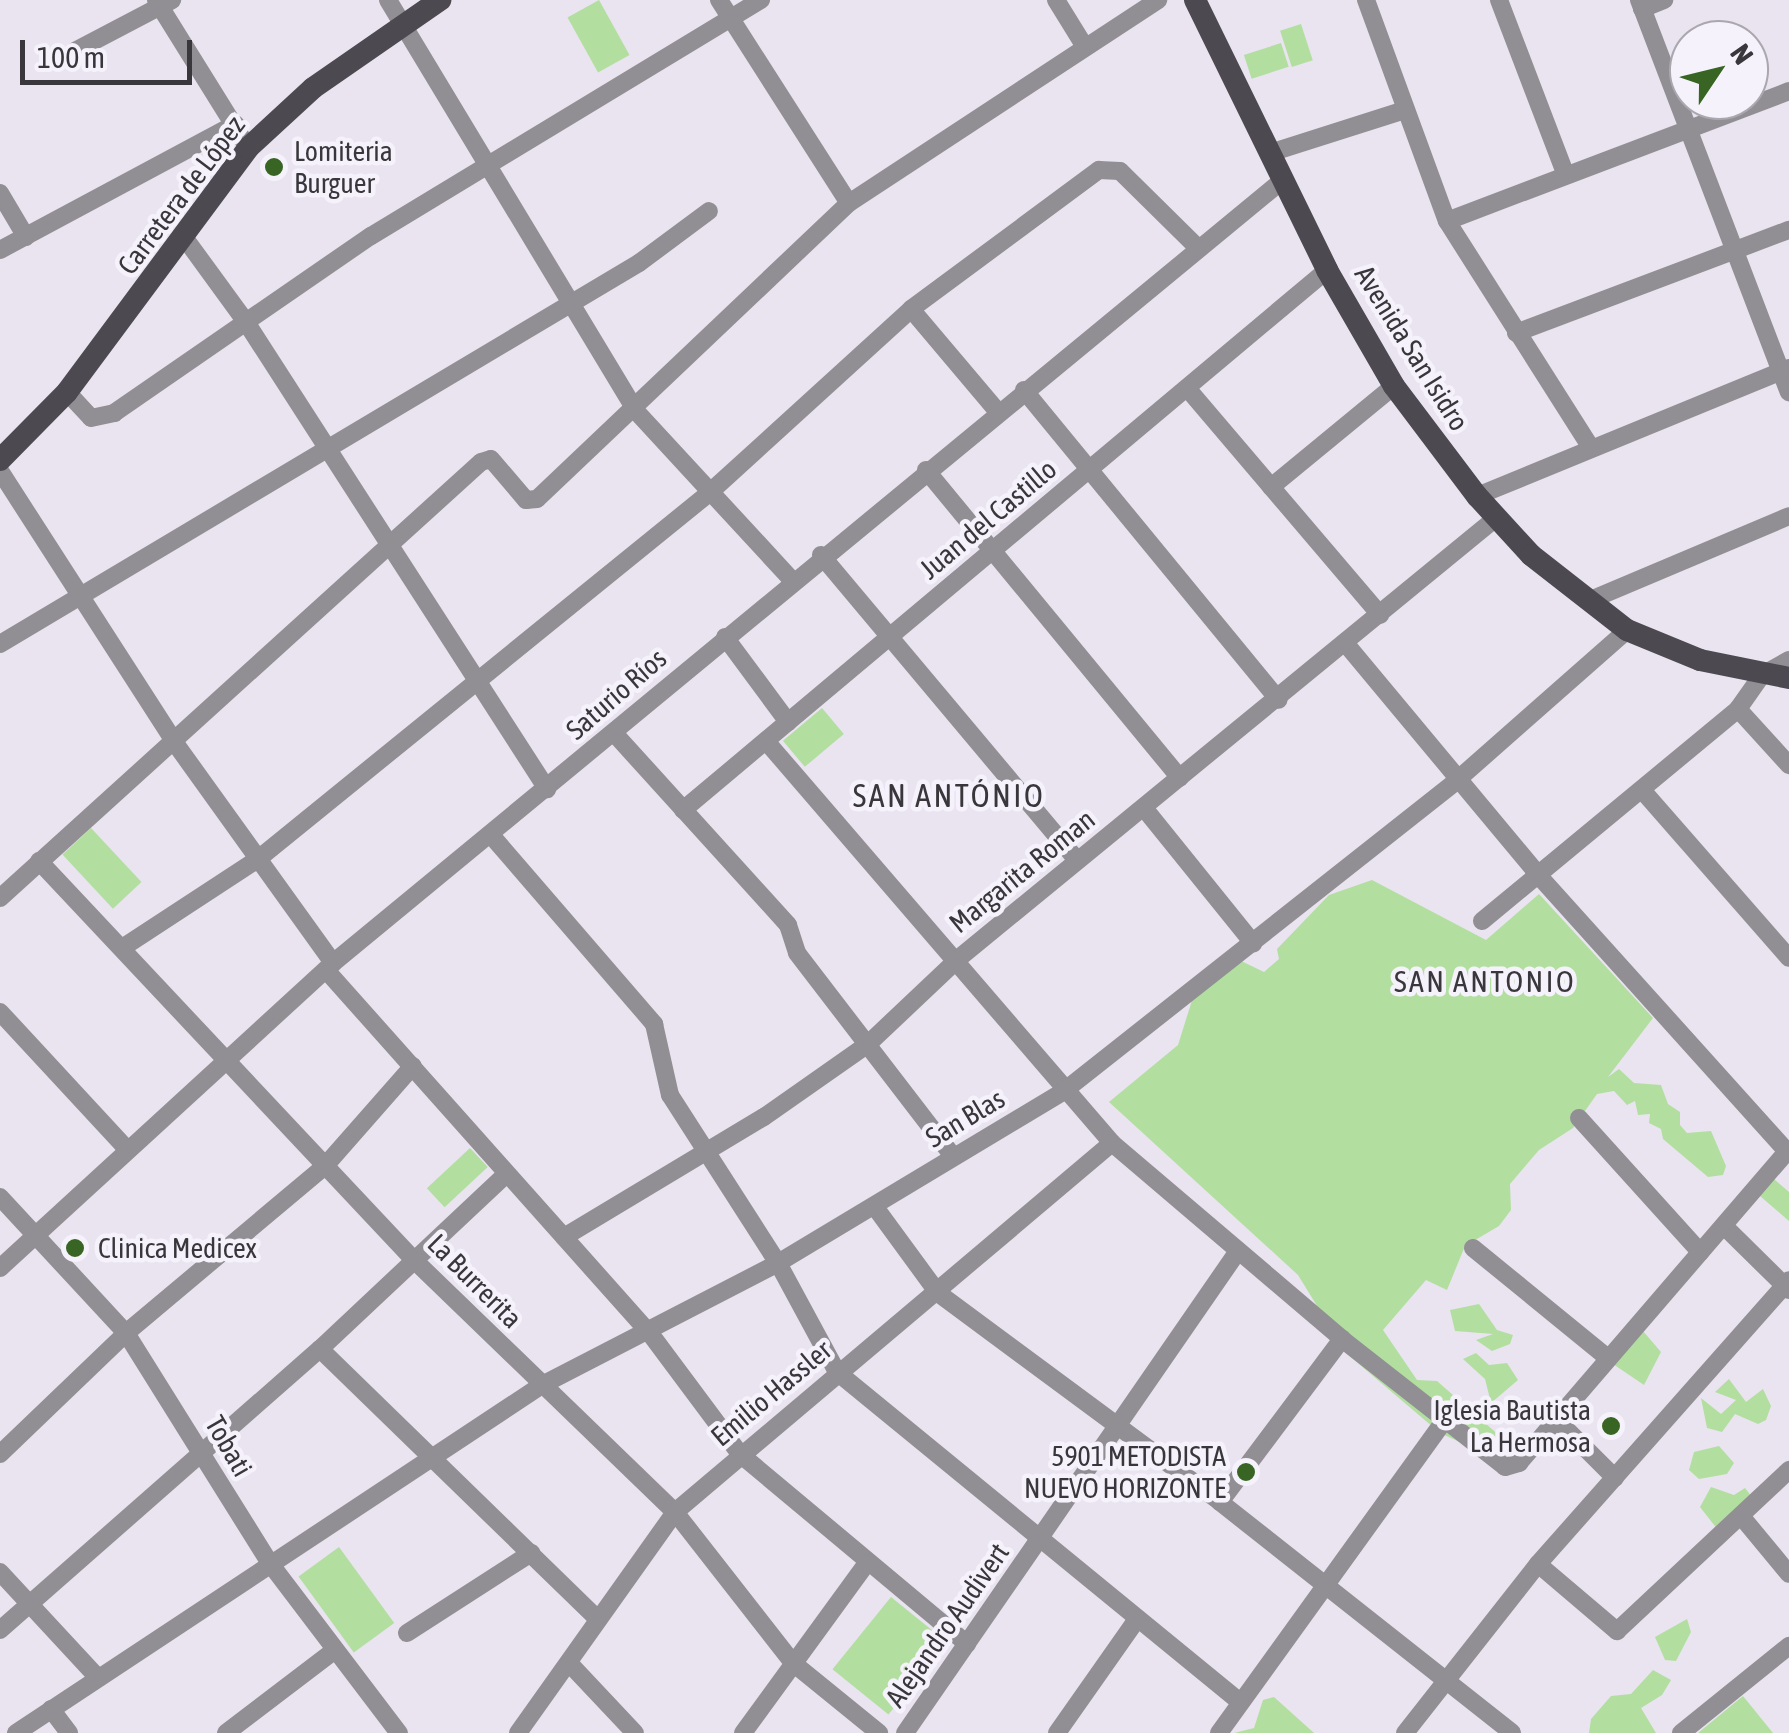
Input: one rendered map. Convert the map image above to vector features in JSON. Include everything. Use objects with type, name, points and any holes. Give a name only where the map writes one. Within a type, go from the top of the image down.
[{"type":"main road","name":"Carretera de López","points":[[0,460],[68,392],[248,148],[313,88],[440,0]]},
{"type":"main road","name":"Avenida San Isidro","points":[[1195,0],[1328,270],[1394,386],[1496,518],[1627,630],[1700,660],[1789,678]]},
{"type":"street","points":[[388,0],[635,410],[708,494],[793,581]]},
{"type":"street","points":[[720,0],[849,203]]},
{"type":"street","points":[[68,392],[91,418],[106,418],[486,162],[761,0]]},
{"type":"street","points":[[1056,0],[1085,47]]},
{"type":"street","points":[[0,898],[392,548],[486,459],[534,501],[635,410],[849,203],[1158,0]]},
{"type":"street","points":[[1366,0],[1447,222],[1590,446]]},
{"type":"street","points":[[1499,0],[1566,175]]},
{"type":"street","points":[[1664,0],[1641,4],[1785,370],[1789,392]]},
{"type":"street","points":[[73,52],[163,2],[248,148]]},
{"type":"street","points":[[1447,222],[1789,91]]},
{"type":"street","points":[[1270,153],[1405,110]]},
{"type":"street","points":[[0,250],[234,124]]},
{"type":"street","points":[[122,948],[258,859],[708,494],[911,309],[1099,170],[1120,171],[1198,248]]},
{"type":"street","name":"Saturio Ríos","points":[[0,1268],[126,1148],[329,967],[614,733],[821,555],[1283,180]]},
{"type":"street","points":[[0,192],[26,237]]},
{"type":"street","points":[[0,644],[78,594],[571,304],[708,211]]},
{"type":"street","points":[[1516,333],[1789,230]]},
{"type":"street","points":[[184,237],[246,322],[324,449],[546,789]]},
{"type":"street","name":"Juan del Castillo","points":[[683,810],[1328,270]]},
{"type":"street","points":[[911,309],[998,412]]},
{"type":"street","points":[[1477,496],[1590,446],[1785,370]]},
{"type":"street","points":[[1271,486],[1394,386]]},
{"type":"street","points":[[1186,388],[1380,615]]},
{"type":"street","points":[[1024,390],[1279,700]]},
{"type":"street","points":[[926,470],[1180,778]]},
{"type":"street","points":[[0,471],[175,743],[329,967],[505,1174],[648,1332],[740,1454],[967,1644]]},
{"type":"street","points":[[1588,600],[1789,516]]},
{"type":"street","name":"Margarita Roman","points":[[564,1238],[868,1045],[959,958],[1279,700],[1496,518]]},
{"type":"street","points":[[821,555],[1077,860]]},
{"type":"street","name":"San Blas","points":[[15,1733],[269,1562],[436,1459],[542,1385],[778,1263],[1064,1091],[1456,780],[1627,630]]},
{"type":"street","points":[[726,637],[788,722]]},
{"type":"street","points":[[766,741],[959,958],[1064,1091],[1112,1142],[1342,1339],[1505,1466],[1526,1452],[1557,1420],[1788,1150],[1539,876],[1346,644]]},
{"type":"street","points":[[1482,921],[1738,708],[1762,675],[1789,660]]},
{"type":"street","points":[[1738,708],[1789,765]]},
{"type":"street","points":[[614,733],[788,925],[797,953],[953,1156]]},
{"type":"street","points":[[1642,790],[1789,958]]},
{"type":"street","points":[[1144,808],[1253,943]]},
{"type":"street","points":[[491,835],[654,1024],[670,1095],[778,1263],[837,1372],[1240,1702]]},
{"type":"street","name":"La Burrerita","points":[[38,861],[414,1260],[676,1512],[793,1663],[880,1733]]},
{"type":"street","points":[[0,1012],[126,1148]]},
{"type":"street","points":[[0,1454],[126,1333],[324,1166],[412,1066]]},
{"type":"street","points":[[1579,1118],[1700,1252]]},
{"type":"street","name":"Emilio Hassler","points":[[518,1733],[676,1512],[1112,1142]]},
{"type":"street","points":[[0,1630],[320,1349],[505,1174]]},
{"type":"street","name":"Tobati","points":[[0,1197],[126,1333],[269,1562],[399,1733]]},
{"type":"street","points":[[875,1207],[938,1292],[1327,1584],[1512,1733]]},
{"type":"street","points":[[1405,1733],[1538,1564],[1787,1285],[1724,1226]]},
{"type":"street","points":[[1473,1248],[1608,1358]]},
{"type":"street","name":"Alejandro Audivert","points":[[904,1733],[1119,1428],[1238,1251]]},
{"type":"street","points":[[1220,1502],[1342,1339]]},
{"type":"street","points":[[320,1349],[597,1618]]},
{"type":"street","points":[[1557,1420],[1615,1478]]},
{"type":"street","points":[[1219,1733],[1444,1421]]},
{"type":"street","points":[[1538,1564],[1617,1631],[1789,1470]]},
{"type":"street","points":[[1741,1516],[1789,1574]]},
{"type":"street","points":[[407,1633],[531,1553]]},
{"type":"street","points":[[743,1733],[867,1563]]},
{"type":"street","points":[[0,1572],[98,1678]]},
{"type":"street","points":[[1057,1733],[1138,1618]]},
{"type":"street","points":[[1681,1733],[1789,1646]]},
{"type":"street","points":[[226,1733],[335,1650]]},
{"type":"street","points":[[568,1663],[636,1733]]},
{"type":"street","points":[[51,1709],[70,1733]]},
{"type":"street","points":[[0,1726],[15,1733]]},
{"type":"green space","points":[[599,0],[630,55],[598,73],[568,17]]},
{"type":"green space","points":[[1301,24],[1313,60],[1292,67],[1280,31]]},
{"type":"green space","points":[[1281,43],[1289,67],[1252,79],[1244,55]]},
{"type":"green space","points":[[822,708],[844,734],[805,767],[783,741]]},
{"type":"green space","points":[[91,828],[141,882],[113,909],[62,855]]},
{"type":"green space","points":[[1372,880],[1486,940],[1539,894],[1653,1018],[1608,1077],[1619,1069],[1634,1083],[1661,1085],[1668,1104],[1680,1112],[1680,1125],[1687,1133],[1711,1131],[1726,1166],[1723,1175],[1708,1177],[1663,1139],[1661,1129],[1649,1123],[1650,1114],[1638,1115],[1635,1101],[1627,1105],[1614,1091],[1597,1094],[1573,1128],[1539,1150],[1510,1184],[1511,1210],[1499,1226],[1465,1246],[1447,1290],[1426,1280],[1383,1330],[1417,1380],[1437,1381],[1501,1437],[1505,1454],[1497,1459],[1440,1433],[1346,1353],[1298,1275],[1109,1102],[1178,1045],[1193,997],[1237,959],[1264,972],[1279,959],[1277,949],[1329,895]]},
{"type":"green space","points":[[470,1148],[488,1167],[445,1207],[427,1188]]},
{"type":"green space","points":[[1774,1179],[1789,1192],[1789,1221],[1760,1196]]},
{"type":"green space","points":[[1479,1304],[1497,1330],[1513,1335],[1510,1344],[1492,1351],[1476,1340],[1493,1334],[1455,1331],[1450,1310]]},
{"type":"green space","points":[[1637,1324],[1661,1352],[1644,1385],[1613,1364]]},
{"type":"green space","points":[[1476,1353],[1489,1365],[1507,1363],[1518,1380],[1491,1403],[1485,1379],[1463,1359]]},
{"type":"green space","points":[[1729,1379],[1746,1402],[1763,1389],[1771,1406],[1766,1420],[1758,1424],[1735,1414],[1722,1432],[1707,1428],[1701,1398],[1721,1414],[1736,1400],[1715,1392]]},
{"type":"green space","points":[[1719,1446],[1734,1463],[1727,1474],[1699,1479],[1689,1470],[1694,1452]]},
{"type":"green space","points":[[1711,1487],[1734,1495],[1745,1488],[1752,1497],[1718,1530],[1700,1507]]},
{"type":"green space","points":[[339,1547],[394,1623],[354,1652],[299,1576]]},
{"type":"green space","points":[[891,1597],[947,1642],[888,1715],[832,1669]]},
{"type":"green space","points":[[1687,1619],[1691,1632],[1676,1661],[1665,1660],[1655,1637]]},
{"type":"green space","points":[[1653,1670],[1671,1680],[1662,1695],[1641,1708],[1656,1733],[1589,1733],[1591,1719],[1611,1696],[1631,1694]]},
{"type":"green space","points":[[1743,1696],[1773,1733],[1698,1733]]},
{"type":"green space","points":[[1274,1697],[1314,1733],[1234,1733],[1254,1728],[1263,1700]]},
{"type":"place","name":"Lomiteria Burguer","points":[[274,167]]},
{"type":"place","name":"Clinica Medicex","points":[[75,1248]]},
{"type":"place","name":"Iglesia Bautista La Hermosa","points":[[1611,1426]]},
{"type":"place","name":"5901 METODISTA NUEVO HORIZONTE","points":[[1246,1472]]},
{"type":"district","name":"SAN ANTÓNIO","points":[[949,796]]},
{"type":"district","name":"SAN ANTONIO","points":[[1485,981]]}]
